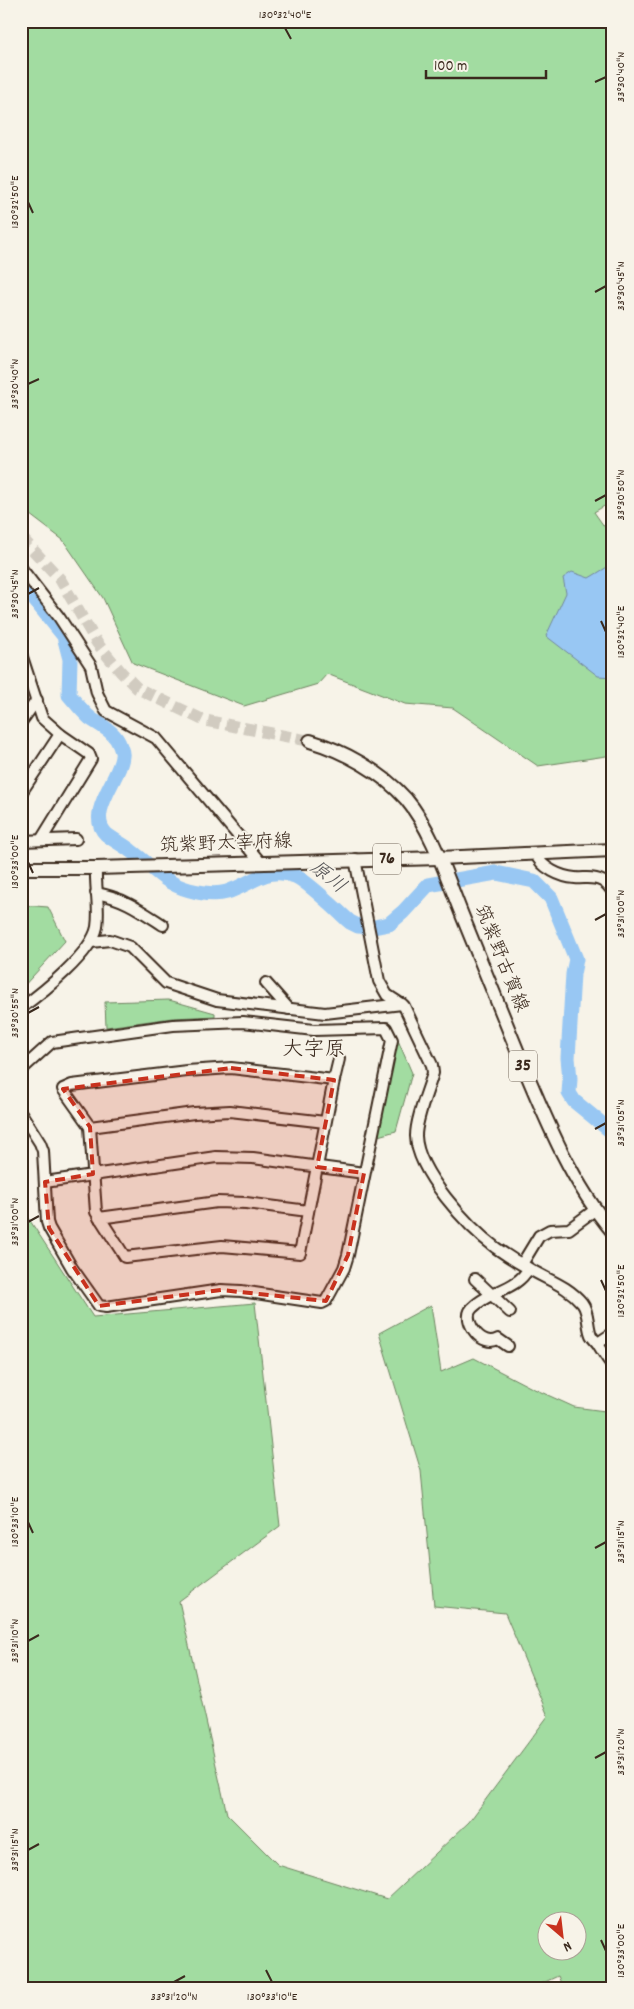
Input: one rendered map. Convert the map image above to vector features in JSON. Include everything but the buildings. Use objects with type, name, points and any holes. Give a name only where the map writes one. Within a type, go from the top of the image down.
[{"type":"main road","name":"筑紫野古賀線","points":[[310,741],[328,746],[354,760],[390,784],[415,811],[441,864],[536,1097],[564,1156],[596,1209],[613,1232]]},
{"type":"main road","name":"筑紫野太宰府線","points":[[21,868],[138,867],[355,859],[441,864],[536,854],[613,850]]},
{"type":"street","points":[[21,568],[59,617],[91,666],[97,693],[106,711],[156,738],[261,863]]},
{"type":"street","points":[[21,654],[42,718],[60,734],[89,754],[91,759],[41,840]]},
{"type":"street","points":[[21,722],[37,700]]},
{"type":"street","points":[[21,793],[60,734]]},
{"type":"street","points":[[21,840],[76,839]]},
{"type":"street","points":[[536,854],[538,859],[552,871],[574,878],[591,877],[601,880],[613,892]]},
{"type":"street","points":[[355,859],[379,981],[388,994],[402,1004],[432,1065],[433,1073],[416,1133],[422,1160],[435,1182],[459,1213],[495,1247],[525,1266],[562,1285],[582,1303],[586,1311],[592,1337],[613,1366]]},
{"type":"street","points":[[21,1008],[59,977],[91,942],[97,927],[96,868]]},
{"type":"street","points":[[96,893],[112,896],[133,905],[162,925]]},
{"type":"street","points":[[91,942],[110,940],[130,946],[166,983],[216,1000],[325,1013],[402,1004]]},
{"type":"street","points":[[266,983],[289,1008]]},
{"type":"street","points":[[21,1070],[52,1042],[173,1025],[243,1022],[314,1030],[386,1028],[392,1040],[346,1260],[326,1301],[322,1303],[242,1291],[221,1290],[106,1307],[99,1306],[72,1268],[49,1228],[47,1222],[43,1151],[21,1113]]},
{"type":"street","points":[[334,1080],[231,1068],[187,1071],[72,1085],[63,1089],[90,1127],[96,1212],[125,1257],[222,1246],[300,1253],[339,1058]]},
{"type":"street","points":[[90,1127],[194,1113],[230,1111],[325,1122]]},
{"type":"street","points":[[45,1182],[216,1157],[253,1158],[364,1173]]},
{"type":"street","points":[[99,1218],[217,1202],[246,1203],[308,1212]]},
{"type":"street","points":[[508,1346],[498,1339],[493,1342],[487,1342],[478,1336],[471,1324],[469,1313],[471,1309],[490,1294],[524,1277],[525,1266],[539,1236],[550,1230],[569,1229],[596,1209]]},
{"type":"street","points":[[475,1279],[510,1312]]},
{"type":"street","points":[[598,1343],[613,1333]]},
{"type":"highlighted area","points":[[231,1068],[334,1080],[317,1167],[364,1173],[348,1255],[326,1301],[221,1290],[99,1306],[49,1228],[45,1182],[93,1174],[90,1127],[63,1089]]},
{"type":"green space","points":[[21,21],[613,21],[613,501],[594,512],[613,539],[613,755],[538,766],[453,708],[405,704],[327,674],[318,684],[244,706],[133,663],[103,598],[63,540],[21,508]]},
{"type":"green space","points":[[21,905],[48,907],[65,941],[21,989]]},
{"type":"green space","points":[[169,1000],[215,1013],[215,1016],[172,1018],[106,1027],[105,1002]]},
{"type":"green space","points":[[397,1038],[412,1073],[396,1131],[378,1136]]},
{"type":"green space","points":[[21,1207],[93,1317],[255,1303],[280,1526],[179,1601],[227,1814],[278,1865],[387,1899],[469,1822],[548,1716],[505,1613],[434,1606],[421,1471],[379,1333],[431,1305],[441,1372],[474,1358],[574,1407],[613,1412],[613,1988],[563,1988],[558,1976],[532,1988],[21,1988]]},
{"type":"water","points":[[609,566],[613,568],[613,677],[598,676],[546,636],[566,593],[563,578],[572,572],[589,578]]},
{"type":"waterway","name":"原川","points":[[21,583],[64,636],[70,659],[69,695],[90,718],[115,736],[121,750],[120,765],[102,806],[101,825],[106,834],[177,886],[216,894],[236,889],[268,874],[285,873],[307,883],[350,922],[358,926],[374,927],[389,924],[428,885],[496,873],[534,881],[551,898],[576,959],[573,974],[568,1058],[569,1093],[574,1101],[613,1133]]},
{"type":"tunnel","points":[[21,537],[60,579],[97,643],[137,688],[203,720],[310,741]]},
{"type":"district","name":"大字原","points":[[314,1051]]}]
